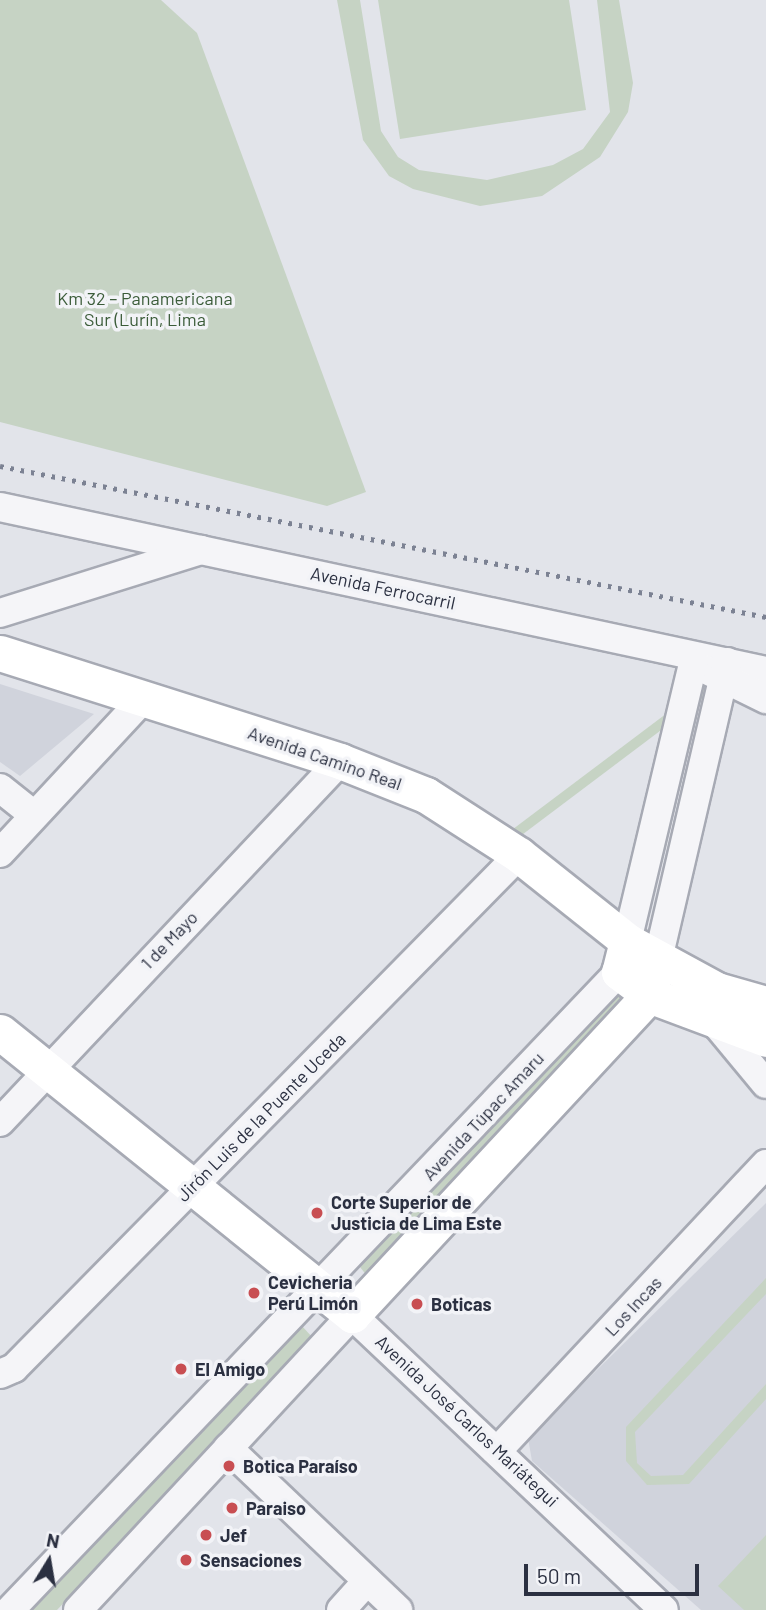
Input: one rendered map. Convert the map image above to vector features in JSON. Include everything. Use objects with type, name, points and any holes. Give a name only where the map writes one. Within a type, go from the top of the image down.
[{"type":"main road","name":"Avenida Camino Real","points":[[0,653],[340,761],[426,795],[519,855],[623,956],[649,995],[718,1026],[766,1039]]},
{"type":"main road","name":"Avenida Camino Real","points":[[623,956],[658,959],[717,990],[766,1004]]},
{"type":"main road","points":[[352,1315],[649,995],[658,959]]},
{"type":"main road","name":"Avenida José Carlos Mariátegui","points":[[0,1032],[352,1315]]},
{"type":"street","name":"Avenida Ferrocarril","points":[[0,507],[657,646],[725,670],[766,671]]},
{"type":"street","points":[[0,614],[201,549]]},
{"type":"street","points":[[657,646],[692,663],[725,670],[766,699]]},
{"type":"street","points":[[623,956],[692,663]]},
{"type":"street","points":[[658,959],[725,670]]},
{"type":"street","points":[[0,853],[144,698]]},
{"type":"street","name":"1 de Mayo","points":[[0,1122],[340,761]]},
{"type":"street","points":[[0,788],[34,815]]},
{"type":"street","name":"Jirón Luis de la Puente Uceda","points":[[5,1375],[519,855]]},
{"type":"street","name":"Avenida Túpac Amaru","points":[[10,1610],[320,1289],[623,956]]},
{"type":"street","points":[[717,990],[718,1026],[766,1084]]},
{"type":"street","name":"Los Incas","points":[[499,1448],[766,1164]]},
{"type":"street","points":[[78,1610],[352,1315]]},
{"type":"street","name":"Avenida José Carlos Mariátegui","points":[[352,1315],[499,1448],[664,1610]]},
{"type":"street","points":[[228,1448],[398,1610]]},
{"type":"street","points":[[341,1610],[367,1581]]},
{"type":"shaded area","points":[[0,684],[94,714],[20,776],[0,762]]},
{"type":"shaded area","points":[[766,1203],[766,1610],[701,1610],[532,1461],[528,1438]]},
{"type":"green space","name":"Km 32 – Panamericana Sur (Lurín, Lima","points":[[0,0],[161,0],[197,33],[366,492],[327,506],[0,422]]},
{"type":"green space","points":[[337,0],[360,0],[381,131],[398,157],[419,170],[487,180],[553,165],[583,149],[610,112],[597,0],[619,0],[633,83],[628,112],[600,157],[542,196],[480,206],[413,189],[389,176],[363,140]]},
{"type":"green space","points":[[378,0],[569,0],[586,110],[400,139]]},
{"type":"green space","points":[[703,686],[709,694],[518,838],[512,830]]},
{"type":"green space","points":[[621,988],[637,993],[370,1280],[357,1263]]},
{"type":"green space","points":[[766,1278],[766,1294],[635,1432],[637,1463],[651,1476],[683,1475],[766,1384],[766,1399],[689,1484],[647,1485],[626,1461],[626,1427]]},
{"type":"green space","points":[[301,1325],[313,1338],[57,1610],[30,1610]]},
{"type":"green space","points":[[766,1535],[766,1610],[744,1610],[718,1586]]},
{"type":"railway","points":[[0,466],[766,617]]},
{"type":"place","name":"Corte Superior de Justicia de Lima Este","points":[[317,1213]]},
{"type":"place","name":"Cevicheria Perú Limón","points":[[254,1293]]},
{"type":"place","name":"Boticas","points":[[417,1304]]},
{"type":"place","name":"El Amigo","points":[[181,1369]]},
{"type":"place","name":"Botica Paraíso","points":[[229,1466]]},
{"type":"place","name":"Paraiso","points":[[232,1508]]},
{"type":"place","name":"Jef","points":[[206,1535]]},
{"type":"place","name":"Sensaciones","points":[[186,1560]]}]
